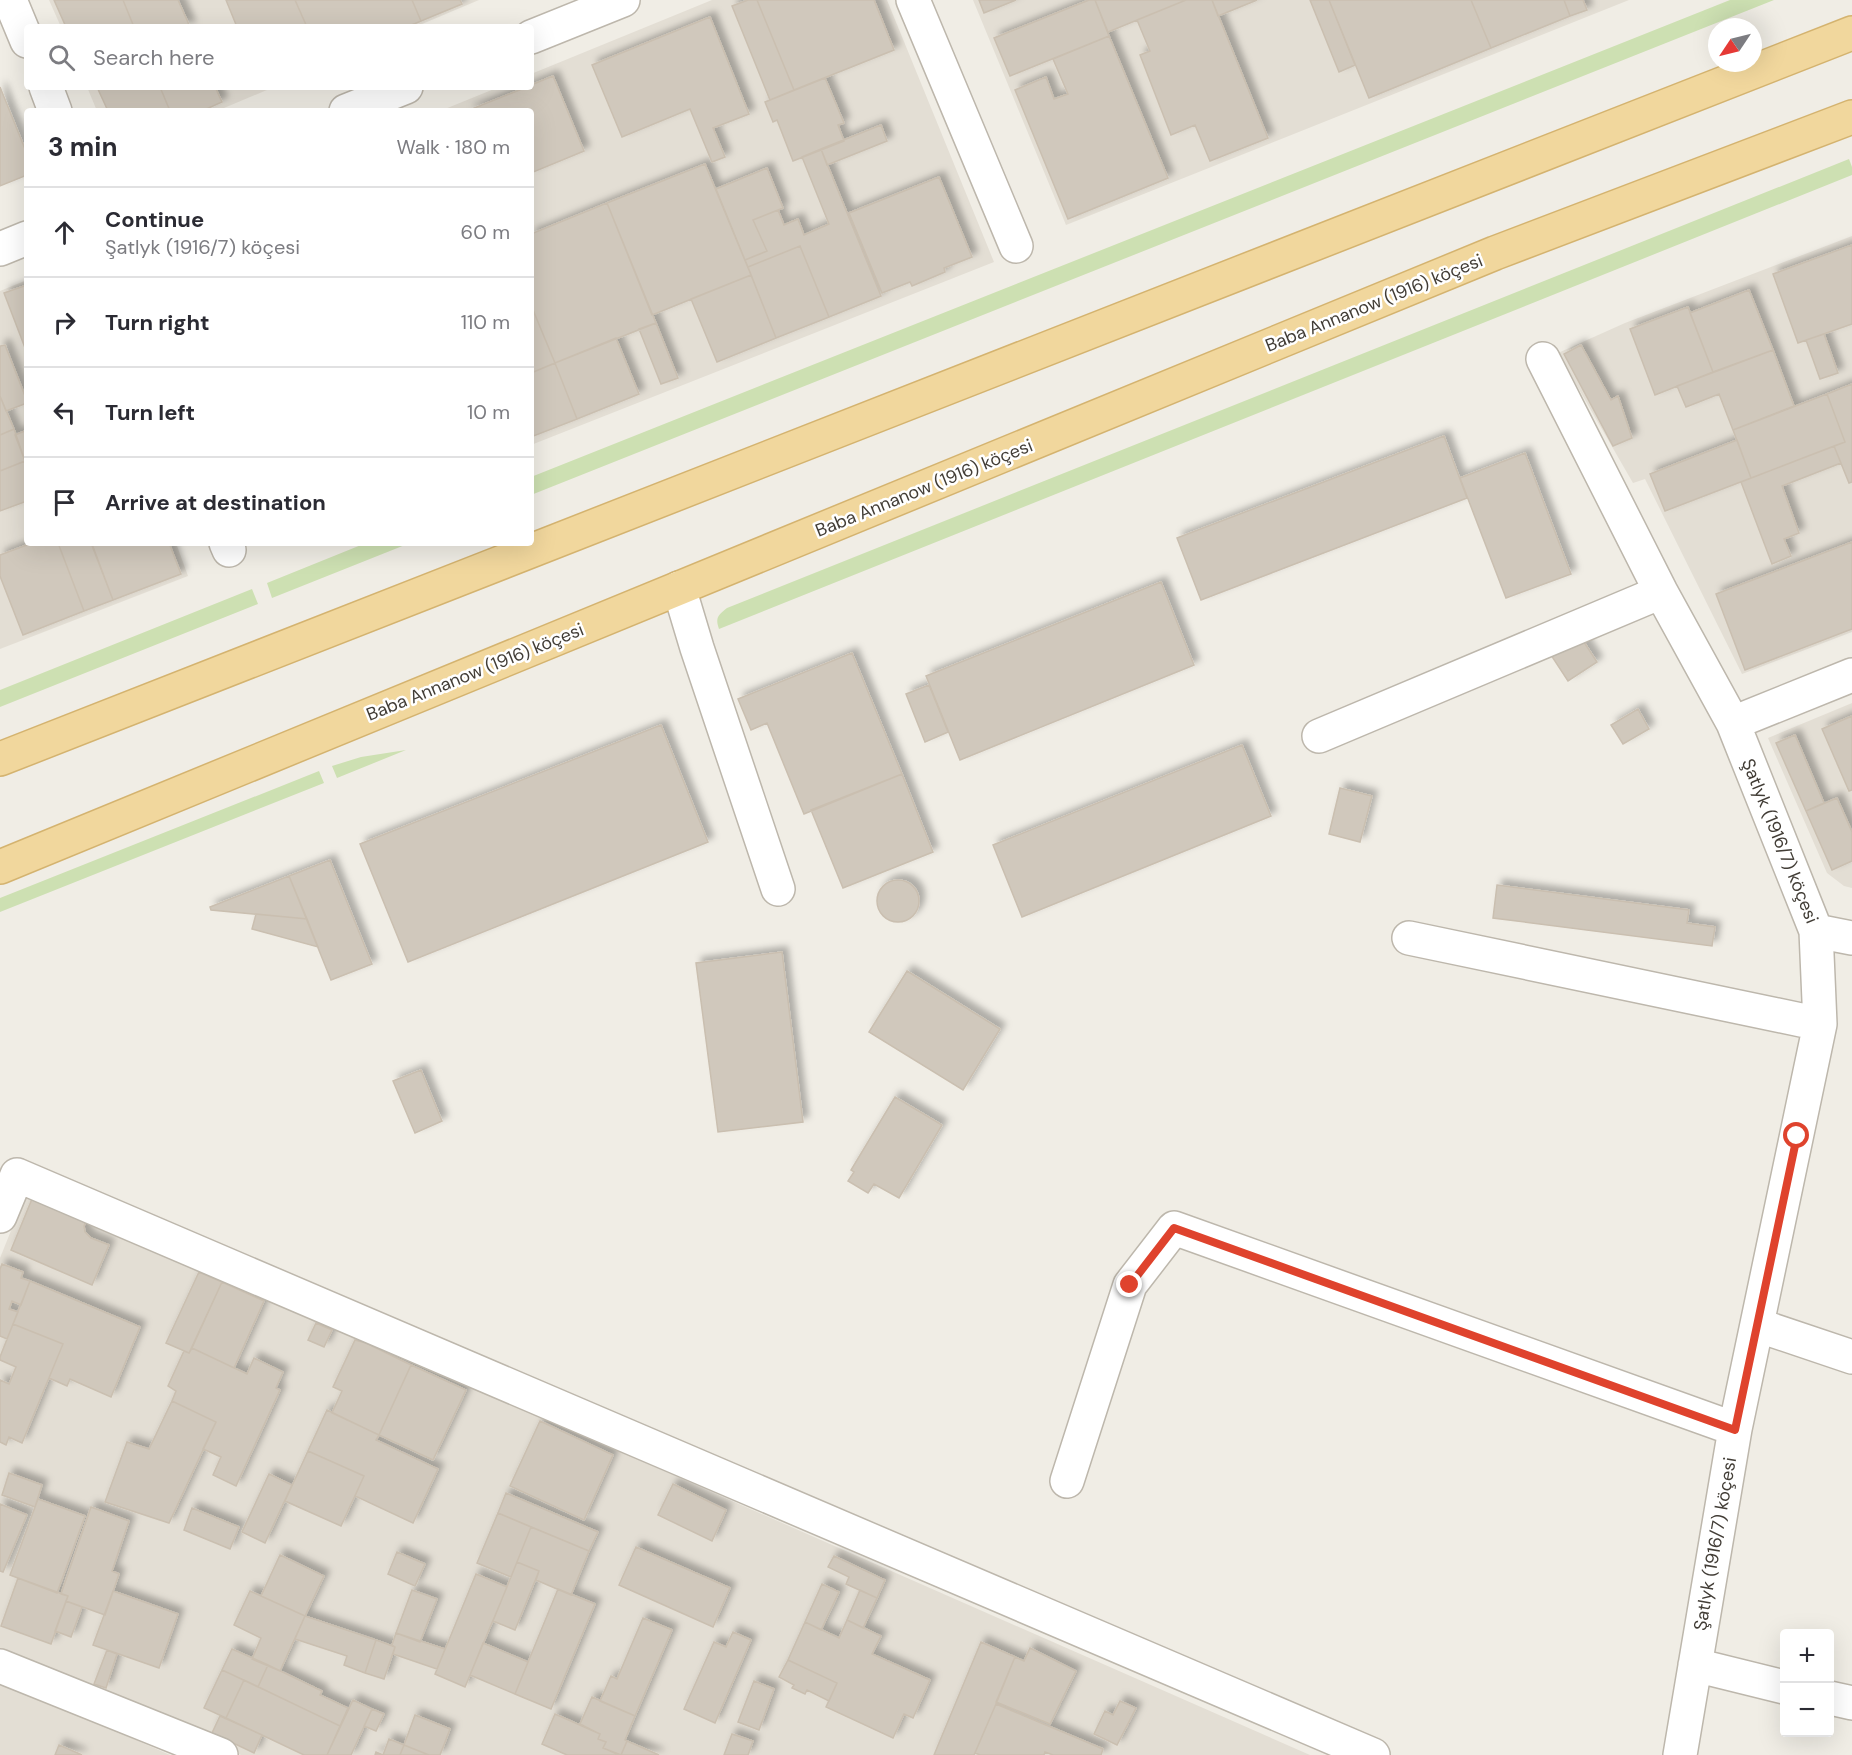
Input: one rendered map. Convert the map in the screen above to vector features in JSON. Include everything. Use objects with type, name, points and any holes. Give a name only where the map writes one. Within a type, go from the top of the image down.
[{"type":"main road","points":[[0,759],[1852,33]]},
{"type":"main road","name":"Baba Annanow (1916) köçesi","points":[[0,867],[1496,253],[1852,117]]},
{"type":"street","points":[[10,0],[24,34]]},
{"type":"street","points":[[534,36],[623,0]]},
{"type":"street","points":[[913,0],[1016,246]]},
{"type":"street","points":[[47,90],[54,108]]},
{"type":"street","points":[[354,108],[398,90]]},
{"type":"street","points":[[0,249],[24,239]]},
{"type":"street","name":"Şatlyk (1916/7) köçesi","points":[[1543,359],[1661,592],[1733,723],[1816,931],[1820,1024],[1735,1430],[1680,1755]]},
{"type":"street","points":[[679,588],[778,889]]},
{"type":"street","points":[[1319,736],[1661,592]]},
{"type":"street","points":[[1733,723],[1852,675]]},
{"type":"street","points":[[1816,931],[1852,938]]},
{"type":"street","points":[[1409,938],[1820,1024]]},
{"type":"street","points":[[0,1216],[17,1175],[1373,1755]]},
{"type":"street","points":[[1067,1481],[1130,1285],[1174,1228],[1735,1430]]},
{"type":"street","points":[[1757,1325],[1852,1357]]},
{"type":"street","points":[[1695,1665],[1780,1686]]},
{"type":"street","points":[[0,1666],[221,1755]]},
{"type":"street","points":[[1834,1699],[1852,1703]]},
{"type":"shaded area","points":[[49,0],[479,0],[422,24],[60,24]]},
{"type":"shaded area","points":[[712,0],[887,0],[994,262],[534,444],[534,108],[447,108],[492,90],[534,90],[534,73]]},
{"type":"shaded area","points":[[973,0],[1629,0],[1066,225]]},
{"type":"shaded area","points":[[88,90],[267,90],[224,108],[96,108]]},
{"type":"shaded area","points":[[1852,236],[1852,632],[1742,674],[1645,479],[1633,483],[1558,353],[1625,323]]},
{"type":"shaded area","points":[[24,281],[24,546],[177,546],[188,576],[0,649],[0,291]]},
{"type":"shaded area","points":[[1852,703],[1852,888],[1844,886],[1827,873],[1768,738]]},
{"type":"shaded area","points":[[27,1191],[1310,1755],[241,1755],[0,1657],[0,1258]]},
{"type":"shaded area","points":[[0,1680],[170,1755],[0,1755]]},
{"type":"green space","points":[[1730,0],[1774,0],[1729,18],[1708,18],[1708,26],[534,494],[534,476]]},
{"type":"green space","points":[[1849,159],[1852,175],[719,629],[718,617],[727,608]]},
{"type":"green space","points":[[359,546],[402,546],[272,598],[267,583]]},
{"type":"green space","points":[[252,589],[258,604],[0,707],[0,690]]},
{"type":"green space","points":[[406,750],[337,778],[332,766],[361,757]]},
{"type":"green space","points":[[319,771],[324,783],[0,912],[0,898]]},
{"type":"building","points":[[54,0],[123,0],[133,24],[65,24]]},
{"type":"building","points":[[123,0],[178,0],[189,24],[133,24]]},
{"type":"building","points":[[226,0],[295,0],[306,24],[236,24]]},
{"type":"building","points":[[295,0],[412,0],[421,21],[414,24],[306,24]]},
{"type":"building","points":[[412,0],[460,0],[462,4],[421,21]]},
{"type":"building","points":[[748,0],[757,0],[794,90],[770,100],[732,6]]},
{"type":"building","points":[[757,0],[874,0],[894,50],[794,90]]},
{"type":"building","points":[[979,0],[1016,0],[984,13]]},
{"type":"building","points":[[1089,0],[1095,0],[1109,36],[1010,76],[994,38]]},
{"type":"building","points":[[1095,0],[1186,0],[1108,32]]},
{"type":"building","points":[[1186,0],[1212,0],[1268,138],[1210,161],[1195,125],[1171,135],[1140,55],[1150,51],[1137,20]]},
{"type":"building","points":[[1212,0],[1257,0],[1218,16]]},
{"type":"building","points":[[1310,0],[1329,0],[1355,65],[1339,72]]},
{"type":"building","points":[[1329,0],[1471,0],[1491,48],[1369,98]]},
{"type":"building","points":[[1471,0],[1564,0],[1570,16],[1491,48]]},
{"type":"building","points":[[1564,0],[1583,0],[1587,10],[1570,16]]},
{"type":"building","points":[[710,17],[749,114],[713,128],[725,157],[712,162],[690,109],[622,137],[592,65]]},
{"type":"building","points":[[1109,36],[1168,178],[1068,219],[1015,90],[1046,77],[1054,99],[1068,94],[1053,59]]},
{"type":"building","points":[[553,76],[584,151],[534,172],[534,108],[474,108],[520,90],[534,90],[534,84]]},
{"type":"building","points":[[825,78],[844,123],[838,125],[844,141],[793,161],[777,120],[773,122],[765,102]]},
{"type":"building","points":[[0,87],[24,147],[24,176],[0,186]]},
{"type":"building","points":[[98,90],[161,90],[169,108],[107,108]]},
{"type":"building","points":[[161,90],[216,90],[222,102],[209,108],[169,108]]},
{"type":"building","points":[[881,125],[887,141],[827,165],[821,149]]},
{"type":"building","points":[[821,149],[881,296],[829,317],[800,246],[748,267],[745,260],[767,251],[753,220],[778,210],[784,225],[798,219],[804,235],[829,224],[802,157]]},
{"type":"building","points":[[705,164],[751,275],[652,315],[607,203]]},
{"type":"building","points":[[767,168],[783,208],[753,220],[767,251],[745,260],[716,189]]},
{"type":"building","points":[[939,177],[972,257],[944,268],[945,272],[912,286],[910,282],[882,293],[849,213]]},
{"type":"building","points":[[607,203],[656,323],[555,363],[534,312],[534,233]]},
{"type":"building","points":[[1852,245],[1852,324],[1798,343],[1773,274]]},
{"type":"building","points":[[800,246],[829,317],[776,338],[748,267]]},
{"type":"building","points":[[751,275],[776,338],[717,362],[691,299]]},
{"type":"building","points":[[24,286],[24,345],[4,293]]},
{"type":"building","points":[[1749,290],[1773,350],[1713,372],[1690,313]]},
{"type":"building","points":[[1688,307],[1713,372],[1655,395],[1630,329]]},
{"type":"building","points":[[534,312],[555,363],[534,372]]},
{"type":"building","points":[[656,323],[678,378],[661,384],[639,329]]},
{"type":"building","points":[[1824,334],[1838,373],[1820,379],[1806,340]]},
{"type":"building","points":[[616,338],[639,394],[577,419],[555,363]]},
{"type":"building","points":[[5,345],[24,393],[24,404],[6,411],[0,396],[0,346]]},
{"type":"building","points":[[1581,345],[1611,400],[1618,396],[1632,438],[1613,446],[1564,354]]},
{"type":"building","points":[[1773,350],[1794,406],[1733,430],[1719,394],[1686,407],[1677,386]]},
{"type":"building","points":[[555,363],[577,419],[534,436],[534,372]]},
{"type":"building","points":[[1852,384],[1852,482],[1849,483],[1834,446],[1845,442],[1827,394]]},
{"type":"building","points":[[1827,394],[1845,442],[1751,478],[1733,430]]},
{"type":"building","points":[[0,396],[14,429],[0,435]]},
{"type":"building","points":[[14,429],[24,461],[0,471],[0,435]]},
{"type":"building","points":[[24,431],[24,458],[15,435]]},
{"type":"building","points":[[1444,436],[1467,498],[1201,600],[1177,538]]},
{"type":"building","points":[[1737,440],[1751,478],[1665,511],[1650,474]]},
{"type":"building","points":[[1834,446],[1841,463],[1782,486],[1799,533],[1784,539],[1791,556],[1772,564],[1741,482]]},
{"type":"building","points":[[1525,453],[1571,574],[1506,598],[1460,478]]},
{"type":"building","points":[[24,461],[24,502],[0,511],[0,471]]},
{"type":"building","points":[[1852,542],[1852,629],[1745,670],[1716,594]]},
{"type":"building","points":[[24,546],[59,546],[84,611],[23,635],[0,576],[0,555]]},
{"type":"building","points":[[59,546],[92,546],[113,600],[84,611]]},
{"type":"building","points":[[93,546],[170,546],[181,574],[113,600]]},
{"type":"building","points":[[1161,582],[1194,665],[960,760],[926,676]]},
{"type":"building","points":[[1578,633],[1597,662],[1568,681],[1549,652]]},
{"type":"building","points":[[852,653],[902,774],[804,814],[767,723],[751,730],[738,699]]},
{"type":"building","points":[[929,685],[948,732],[925,742],[906,694]]},
{"type":"building","points":[[1638,709],[1649,729],[1623,744],[1611,725]]},
{"type":"building","points":[[1852,716],[1852,790],[1849,791],[1822,729]]},
{"type":"building","points":[[661,725],[708,842],[408,962],[360,844]]},
{"type":"building","points":[[1795,735],[1824,803],[1806,811],[1776,743]]},
{"type":"building","points":[[1242,745],[1271,816],[1022,917],[993,845]]},
{"type":"building","points":[[902,774],[933,852],[843,888],[811,810]]},
{"type":"building","points":[[1340,788],[1372,796],[1360,842],[1329,834]]},
{"type":"building","points":[[1837,798],[1852,832],[1852,861],[1832,870],[1806,811]]},
{"type":"building","points":[[330,860],[372,964],[331,980],[289,876]]},
{"type":"building","points":[[289,876],[307,919],[211,910],[210,907]]},
{"type":"building","points":[[898,880],[913,886],[919,901],[913,916],[898,922],[883,916],[877,901],[883,886]]},
{"type":"building","points":[[1497,885],[1689,910],[1687,923],[1715,927],[1712,946],[1493,918]]},
{"type":"building","points":[[256,914],[307,919],[318,947],[252,929]]},
{"type":"building","points":[[782,952],[803,1122],[718,1132],[696,963]]},
{"type":"building","points":[[907,971],[1000,1029],[963,1090],[869,1032]]},
{"type":"building","points":[[421,1070],[442,1121],[415,1133],[393,1081]]},
{"type":"building","points":[[895,1097],[942,1125],[899,1198],[874,1184],[868,1193],[848,1181],[854,1172],[851,1170]]},
{"type":"building","points":[[32,1199],[86,1221],[85,1232],[91,1238],[109,1245],[92,1285],[11,1250]]},
{"type":"building","points":[[2,1264],[23,1272],[21,1278],[30,1281],[21,1305],[12,1301],[9,1309],[18,1312],[7,1339],[0,1336],[0,1269]]},
{"type":"building","points":[[199,1272],[222,1282],[189,1353],[166,1343]]},
{"type":"building","points":[[30,1281],[140,1327],[111,1397],[70,1379],[67,1386],[49,1378],[63,1344],[13,1324]]},
{"type":"building","points":[[222,1282],[264,1301],[234,1368],[192,1348]]},
{"type":"building","points":[[316,1323],[332,1330],[324,1347],[308,1340]]},
{"type":"building","points":[[13,1324],[63,1344],[22,1443],[9,1437],[6,1445],[0,1442],[0,1380],[9,1384],[16,1367],[0,1360],[0,1357]]},
{"type":"building","points":[[355,1340],[411,1365],[379,1435],[332,1413],[342,1391],[333,1387]]},
{"type":"building","points":[[192,1348],[247,1374],[254,1358],[283,1372],[276,1388],[280,1390],[236,1486],[213,1475],[221,1457],[203,1449],[216,1422],[172,1401],[176,1391],[168,1386],[184,1351],[189,1353]]},
{"type":"building","points":[[411,1365],[466,1390],[433,1460],[379,1435]]},
{"type":"building","points":[[172,1401],[216,1422],[169,1523],[105,1502],[127,1442],[149,1449]]},
{"type":"building","points":[[327,1410],[379,1435],[376,1440],[438,1469],[413,1523],[355,1496],[364,1476],[308,1451]]},
{"type":"building","points":[[540,1421],[613,1455],[584,1520],[510,1486]]},
{"type":"building","points":[[308,1451],[364,1476],[341,1526],[285,1501]]},
{"type":"building","points":[[9,1473],[42,1485],[35,1507],[2,1495]]},
{"type":"building","points":[[269,1474],[292,1485],[265,1543],[242,1532]]},
{"type":"building","points":[[673,1484],[726,1510],[712,1541],[658,1515]]},
{"type":"building","points":[[506,1493],[598,1532],[589,1551],[498,1513]]},
{"type":"building","points":[[38,1499],[85,1516],[57,1593],[10,1575]]},
{"type":"building","points":[[0,1504],[27,1515],[3,1572],[0,1571]]},
{"type":"building","points":[[91,1507],[129,1521],[112,1571],[119,1574],[105,1615],[66,1601],[68,1596],[61,1594]]},
{"type":"building","points":[[192,1508],[239,1527],[230,1549],[184,1530]]},
{"type":"building","points":[[498,1513],[531,1527],[511,1577],[477,1563]]},
{"type":"building","points":[[531,1527],[589,1551],[571,1595],[536,1580],[539,1571],[517,1562]]},
{"type":"building","points":[[636,1547],[730,1588],[713,1627],[619,1585]]},
{"type":"building","points":[[397,1552],[425,1564],[415,1586],[388,1574]]},
{"type":"building","points":[[280,1555],[324,1576],[305,1616],[261,1596]]},
{"type":"building","points":[[834,1556],[885,1580],[877,1598],[846,1584],[849,1577],[828,1567]]},
{"type":"building","points":[[517,1562],[539,1571],[515,1630],[493,1621]]},
{"type":"building","points":[[476,1574],[507,1587],[465,1687],[435,1674]]},
{"type":"building","points":[[18,1578],[68,1596],[51,1644],[1,1626]]},
{"type":"building","points":[[822,1584],[839,1592],[821,1630],[805,1622]]},
{"type":"building","points":[[558,1589],[595,1604],[551,1709],[515,1694]]},
{"type":"building","points":[[412,1590],[437,1599],[420,1642],[396,1633]]},
{"type":"building","points":[[860,1590],[877,1598],[863,1628],[847,1620]]},
{"type":"building","points":[[113,1591],[178,1614],[159,1668],[93,1645]]},
{"type":"building","points":[[250,1591],[305,1616],[280,1671],[252,1659],[261,1638],[234,1625]]},
{"type":"building","points":[[66,1601],[82,1607],[71,1637],[55,1631]]},
{"type":"building","points":[[305,1616],[376,1640],[365,1673],[344,1665],[347,1656],[295,1639]]},
{"type":"building","points":[[643,1618],[672,1630],[635,1716],[600,1701],[611,1676],[617,1679]]},
{"type":"building","points":[[847,1620],[881,1636],[872,1654],[930,1680],[913,1718],[904,1714],[893,1738],[826,1707],[837,1683],[788,1660],[805,1622],[839,1638]]},
{"type":"building","points":[[733,1632],[751,1640],[715,1723],[684,1709],[714,1642],[726,1647]]},
{"type":"building","points":[[396,1633],[445,1649],[437,1669],[393,1654],[395,1647],[392,1645]]},
{"type":"building","points":[[376,1640],[395,1647],[384,1679],[365,1673]]},
{"type":"building","points":[[981,1642],[1015,1657],[996,1704],[974,1755],[934,1755]]},
{"type":"building","points":[[483,1643],[528,1662],[515,1694],[470,1675]]},
{"type":"building","points":[[1030,1648],[1076,1671],[1050,1724],[996,1702],[1015,1657],[1024,1661]]},
{"type":"building","points":[[232,1649],[268,1665],[258,1687],[222,1670]]},
{"type":"building","points":[[107,1650],[117,1654],[106,1688],[94,1684]]},
{"type":"building","points":[[788,1660],[837,1683],[829,1701],[807,1690],[805,1694],[792,1688],[794,1685],[779,1677]]},
{"type":"building","points":[[268,1665],[322,1691],[320,1695],[348,1708],[340,1726],[258,1687]]},
{"type":"building","points":[[222,1670],[244,1680],[226,1718],[204,1708]]},
{"type":"building","points":[[244,1680],[340,1726],[327,1755],[304,1755],[226,1718]]},
{"type":"building","points":[[754,1681],[774,1689],[759,1730],[738,1722]]},
{"type":"building","points":[[592,1697],[635,1716],[621,1755],[603,1748],[606,1742],[598,1739],[600,1734],[580,1724]]},
{"type":"building","points":[[353,1700],[372,1709],[351,1755],[327,1755]]},
{"type":"building","points":[[1120,1701],[1136,1708],[1117,1745],[1094,1734],[1105,1711],[1113,1715]]},
{"type":"building","points":[[996,1704],[1103,1749],[1101,1755],[1053,1755],[1045,1752],[1044,1755],[980,1755],[975,1753]]},
{"type":"building","points":[[372,1709],[384,1714],[376,1731],[364,1726]]},
{"type":"building","points":[[555,1714],[600,1734],[598,1739],[606,1742],[603,1748],[619,1755],[567,1755],[542,1744]]},
{"type":"building","points":[[415,1715],[450,1729],[440,1755],[429,1755],[404,1745]]},
{"type":"building","points":[[220,1716],[262,1735],[254,1753],[212,1733]]},
{"type":"building","points":[[732,1734],[753,1741],[748,1755],[724,1755]]},
{"type":"building","points":[[389,1739],[404,1745],[400,1755],[383,1755]]},
{"type":"building","points":[[627,1741],[659,1755],[621,1755]]},
{"type":"building","points":[[59,1745],[82,1755],[55,1755]]},
{"type":"building","points":[[404,1745],[429,1755],[400,1755]]},
{"type":"route","points":[[1130,1285],[1174,1228],[1735,1430],[1797,1136]]}]
